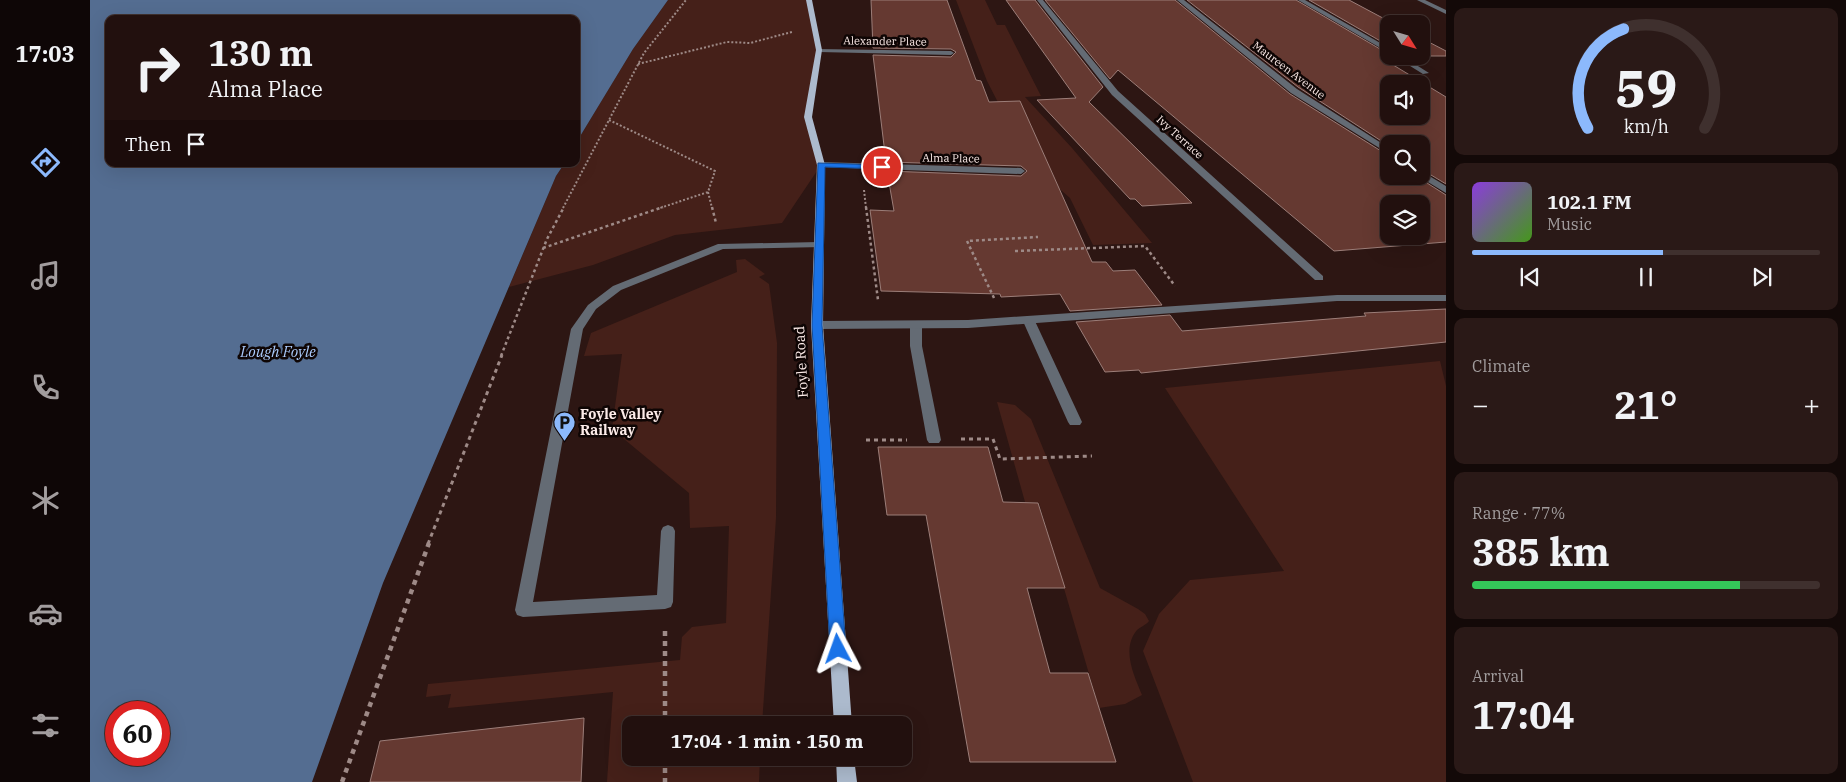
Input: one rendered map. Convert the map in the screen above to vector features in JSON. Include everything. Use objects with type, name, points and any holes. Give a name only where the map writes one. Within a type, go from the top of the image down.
[{"type":"main road","name":"Foyle Road","points":[[809,0],[819,50],[808,117],[821,165],[817,325],[842,716]]},
{"type":"main road","points":[[846,766],[847,782]]},
{"type":"street","name":"Ivy Terrace","points":[[1040,0],[1115,93],[1319,278]]},
{"type":"street","name":"Maureen Avenue","points":[[1180,0],[1294,90],[1380,146]]},
{"type":"street","points":[[1301,0],[1380,47]]},
{"type":"street","points":[[1420,0],[1446,12]]},
{"type":"street","name":"Alexander Place","points":[[819,50],[951,53]]},
{"type":"street","points":[[1412,65],[1425,73]]},
{"type":"street","name":"Alma Place","points":[[821,165],[1021,170]]},
{"type":"street","points":[[1430,180],[1446,190]]},
{"type":"street","points":[[668,531],[665,602],[523,610],[577,329],[592,307],[617,288],[722,246],[819,245]]},
{"type":"street","points":[[817,325],[916,325],[1003,321],[1336,298],[1446,298]]},
{"type":"street","points":[[1028,319],[1075,422]]},
{"type":"street","points":[[916,325],[916,346],[934,440]]},
{"type":"path","points":[[342,782],[423,557],[543,248],[644,53],[686,0]]},
{"type":"path","points":[[638,64],[727,42],[750,42],[792,32]]},
{"type":"path","points":[[609,120],[715,171],[708,192],[722,246]]},
{"type":"path","points":[[862,167],[874,276],[879,304]]},
{"type":"path","points":[[543,248],[708,192]]},
{"type":"path","points":[[1003,321],[967,241],[1038,238]]},
{"type":"path","points":[[1015,251],[1145,246],[1191,308]]},
{"type":"path","points":[[866,440],[992,439],[1000,459],[1092,456]]},
{"type":"path","points":[[665,602],[665,716]]},
{"type":"path","points":[[665,766],[665,782]]},
{"type":"shaded area","points":[[668,0],[809,0],[819,50],[808,117],[821,165],[782,223],[675,235],[593,265],[509,287],[556,176],[562,167],[580,167],[580,136],[633,49]]},
{"type":"shaded area","points":[[956,0],[985,0],[997,25],[1005,25],[1041,96],[1025,97],[1072,148],[1152,243],[1093,245],[1070,198],[1040,172],[1005,116],[987,81]]},
{"type":"shaded area","points":[[745,259],[765,274],[759,277],[769,284],[777,343],[776,518],[763,716],[622,716],[622,766],[760,766],[759,782],[607,782],[613,692],[448,708],[451,694],[426,697],[428,684],[680,660],[682,637],[692,627],[726,623],[729,526],[690,528],[689,493],[612,429],[622,354],[584,356],[591,333],[737,272],[736,260]]},
{"type":"shaded area","points":[[1440,361],[1446,386],[1446,782],[1193,782],[1143,651],[1159,614],[1190,580],[1284,571],[1165,388]]},
{"type":"shaded area","points":[[997,402],[1015,405],[1031,419],[1100,588],[1138,609],[1145,614],[1149,621],[1137,630],[1132,637],[1129,654],[1142,695],[1125,704],[1099,708],[1039,503],[1025,502]]},
{"type":"water","name":"Lough Foyle","points":[[90,0],[668,0],[633,49],[580,136],[580,15],[105,15],[105,167],[562,167],[556,176],[383,583],[312,782],[90,782]]},
{"type":"building","points":[[871,0],[947,0],[976,80],[981,81],[989,102],[1020,101],[1092,262],[1106,262],[1113,271],[1135,270],[1162,305],[1070,311],[1060,294],[1001,297],[1000,294],[881,291],[870,210],[894,211],[887,171],[1021,176],[1027,171],[1021,166],[886,162],[873,55],[951,57],[956,52],[951,49],[873,48]]},
{"type":"building","points":[[1006,0],[1035,0],[1103,87],[1089,102],[1192,203],[1142,206],[1135,199],[1130,199],[1037,100],[1076,98]]},
{"type":"building","points":[[1045,0],[1175,0],[1290,94],[1380,150],[1380,185],[1430,185],[1446,195],[1446,242],[1430,243],[1430,195],[1380,195],[1380,245],[1409,245],[1334,251],[1118,70],[1110,79]]},
{"type":"building","points":[[1187,0],[1296,0],[1380,49],[1380,65],[1393,65],[1410,75],[1380,75],[1380,125],[1430,125],[1430,87],[1446,97],[1446,184],[1430,174],[1430,135],[1380,135],[1380,140],[1298,87]]},
{"type":"building","points":[[1309,0],[1349,0],[1380,17],[1380,41]]},
{"type":"building","points":[[1430,43],[1446,51],[1446,56],[1430,56]]},
{"type":"building","points":[[1446,309],[1446,342],[1141,373],[1139,370],[1105,372],[1076,322],[1170,315],[1182,331],[1366,316],[1364,313]]},
{"type":"building","points":[[878,447],[988,447],[1003,502],[1038,503],[1065,588],[1027,588],[1050,673],[1088,673],[1116,762],[970,762],[926,515],[887,515]]},
{"type":"building","points":[[584,718],[581,782],[370,782],[380,741]]},
{"type":"place","name":"Foyle Valley Railway","points":[[564,441]]},
{"type":"route","points":[[838,649],[817,325],[821,165],[882,167]]}]
